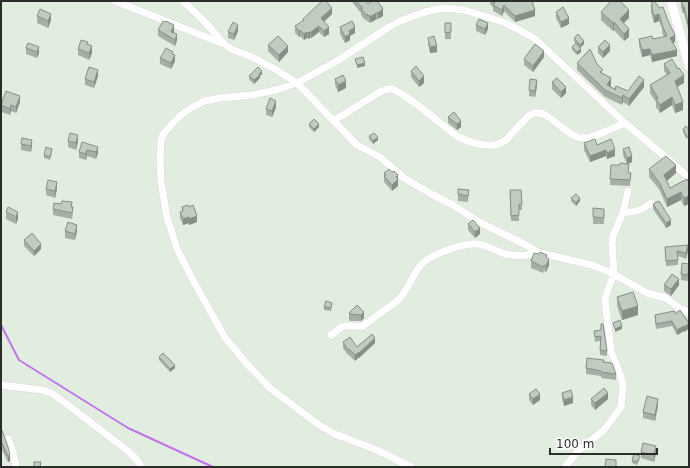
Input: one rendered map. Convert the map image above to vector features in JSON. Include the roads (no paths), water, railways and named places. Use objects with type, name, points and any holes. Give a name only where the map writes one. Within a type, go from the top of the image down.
[{"type":"street","points":[[115,1],[224,44]]},
{"type":"street","points":[[183,1],[206,23],[224,44],[231,49],[252,57],[273,68],[297,83],[358,145],[380,157],[404,178],[452,204],[481,223],[540,253],[592,265],[614,274],[647,293],[666,298],[679,308],[689,313]]},
{"type":"street","points":[[671,1],[689,66]]},
{"type":"street","points":[[411,467],[376,450],[335,434],[319,425],[271,389],[224,336],[177,250],[167,217],[161,181],[161,140],[164,133],[181,114],[204,100],[253,95],[276,90],[297,83],[337,61],[400,21],[425,12],[443,8],[464,10],[506,23],[534,38],[625,123],[689,178]]},
{"type":"street","points":[[333,120],[380,92],[391,89],[410,100],[460,138],[487,146],[496,145],[503,142],[515,129],[536,112],[547,116],[575,136],[583,138],[596,135],[625,123]]},
{"type":"street","points":[[565,467],[578,451],[604,430],[621,407],[623,387],[620,374],[611,352],[606,299],[614,274],[612,244],[613,236],[623,212],[628,191]]},
{"type":"street","points":[[623,212],[640,210],[651,203]]},
{"type":"street","points":[[331,335],[343,326],[363,326],[395,303],[400,298],[425,260],[436,255],[465,245],[473,244],[480,244],[506,254],[513,255],[540,253]]},
{"type":"street","points":[[1,385],[42,390],[53,394],[128,451],[138,461],[141,467]]},
{"type":"street","points":[[8,439],[13,452],[16,467]]},
{"type":"waterway","points":[[1,325],[19,360],[128,428],[213,467]]}]
